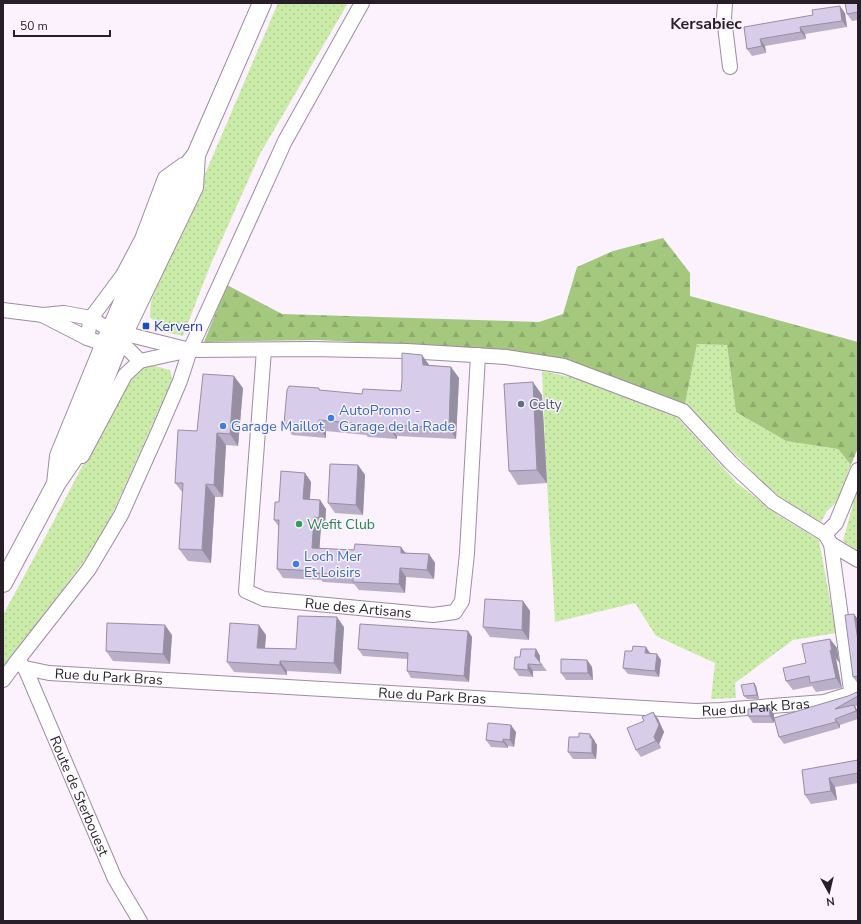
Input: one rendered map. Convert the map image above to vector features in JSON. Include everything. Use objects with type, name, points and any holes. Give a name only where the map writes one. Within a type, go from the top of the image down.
[{"type":"main road","points":[[3,583],[56,484],[59,456],[113,338],[175,182],[196,155],[262,3]]},
{"type":"street","points":[[3,680],[21,665],[89,569],[121,515],[160,430],[180,381],[190,350],[285,141],[362,3]]},
{"type":"street","points":[[725,3],[724,18],[730,67]]},
{"type":"street","points":[[87,338],[91,318],[123,275],[142,239],[165,178],[196,155]]},
{"type":"street","points":[[3,310],[43,315],[64,314],[91,318],[140,361]]},
{"type":"street","points":[[43,315],[87,338],[98,342],[130,335],[190,350]]},
{"type":"street","points":[[56,484],[74,470],[125,375],[140,361],[190,350],[399,350],[506,357],[564,366],[683,411],[731,462],[773,502],[858,560]]},
{"type":"street","name":"Rue des Artisans","points":[[264,350],[246,591],[264,599],[433,614],[455,612],[462,601],[467,553],[478,355]]},
{"type":"street","points":[[828,539],[858,470]]},
{"type":"street","name":"Rue du Park Bras","points":[[21,665],[49,673],[696,711],[824,702],[854,697],[851,690],[828,539]]},
{"type":"street","name":"Route de Sterbouest","points":[[21,665],[115,879],[140,921]]},
{"type":"green space","points":[[278,3],[348,3],[260,154],[210,266],[183,336],[166,332],[150,317],[151,301]]},
{"type":"green space","points":[[663,238],[690,273],[690,296],[858,342],[858,448],[851,465],[838,449],[786,441],[736,412],[727,345],[697,344],[685,404],[577,364],[476,348],[317,340],[204,342],[227,285],[282,314],[539,322],[563,314],[577,267],[613,251]]},
{"type":"green space","points":[[697,344],[727,345],[736,412],[786,441],[838,449],[851,465],[838,501],[827,511],[821,522],[770,491],[685,404]]},
{"type":"green space","points":[[151,365],[170,370],[172,377],[171,383],[102,537],[3,669],[3,615],[125,384],[141,369]]},
{"type":"green space","points":[[542,371],[575,378],[677,417],[737,483],[778,515],[819,540],[836,633],[793,640],[735,683],[736,698],[711,699],[715,663],[656,636],[635,603],[555,622]]},
{"type":"green space","points":[[856,493],[858,493],[858,551],[843,541]]},
{"type":"building","points":[[845,3],[858,3],[858,12],[847,14]]},
{"type":"building","points":[[840,6],[842,21],[800,27],[801,32],[760,39],[762,46],[747,49],[744,27],[813,15],[812,10]]},
{"type":"building","points":[[402,353],[422,355],[423,365],[451,367],[449,428],[389,425],[389,428],[360,426],[361,424],[319,420],[319,427],[284,424],[287,390],[289,386],[319,388],[319,390],[362,394],[363,389],[401,391]]},
{"type":"building","points":[[203,374],[234,376],[230,434],[217,433],[214,485],[206,484],[202,550],[179,549],[183,483],[175,483],[178,430],[197,431]]},
{"type":"building","points":[[533,382],[537,470],[509,471],[504,384]]},
{"type":"building","points":[[330,464],[358,465],[356,505],[328,503]]},
{"type":"building","points":[[281,471],[305,473],[303,499],[320,500],[319,518],[314,517],[312,548],[354,550],[355,544],[401,547],[401,553],[429,554],[427,570],[400,568],[399,584],[353,582],[353,576],[316,573],[317,571],[277,569],[279,520],[274,520],[275,502],[279,502]]},
{"type":"building","points":[[485,599],[523,601],[522,630],[483,627]]},
{"type":"building","points":[[854,614],[858,641],[858,676],[853,677],[845,615]]},
{"type":"building","points":[[298,616],[337,617],[334,663],[280,661],[280,665],[227,662],[230,623],[259,625],[257,648],[296,649]]},
{"type":"building","points":[[107,623],[165,625],[163,654],[106,651]]},
{"type":"building","points":[[360,624],[468,631],[464,676],[407,671],[408,653],[358,649]]},
{"type":"building","points":[[830,639],[832,653],[830,650],[836,678],[810,683],[809,676],[786,681],[783,668],[806,663],[802,644]]},
{"type":"building","points":[[633,646],[646,647],[645,653],[657,654],[655,671],[623,668],[625,651],[632,651]]},
{"type":"building","points":[[521,649],[536,649],[535,656],[542,665],[528,664],[528,670],[514,669],[515,657],[520,657]]},
{"type":"building","points":[[561,659],[587,660],[588,673],[561,673]]},
{"type":"building","points":[[754,683],[757,695],[744,696],[741,685]]},
{"type":"building","points":[[857,692],[858,696],[835,709],[854,705],[856,711],[835,719],[836,722],[779,737],[774,718]]},
{"type":"building","points":[[769,708],[770,716],[748,716],[748,709]]},
{"type":"building","points":[[653,712],[659,725],[654,737],[656,741],[636,750],[627,728],[644,721],[642,717]]},
{"type":"building","points":[[488,723],[511,725],[510,740],[503,739],[503,742],[486,740]]},
{"type":"building","points":[[579,733],[590,734],[590,738],[592,738],[592,753],[568,752],[569,737],[579,737]]},
{"type":"building","points":[[858,760],[858,773],[829,778],[831,791],[805,795],[802,770]]},
{"type":"place","name":"Kervern","points":[[146,326]]},
{"type":"place","name":"Celty","points":[[521,404]]},
{"type":"place","name":"AutoPromo - Garage de la Rade","points":[[331,418]]},
{"type":"place","name":"Garage Maillot","points":[[223,426]]},
{"type":"place","name":"Wefit Club","points":[[299,524]]},
{"type":"place","name":"Loch Mer Et Loisirs","points":[[296,564]]},
{"type":"district","name":"Kersabiec","points":[[706,23]]}]
